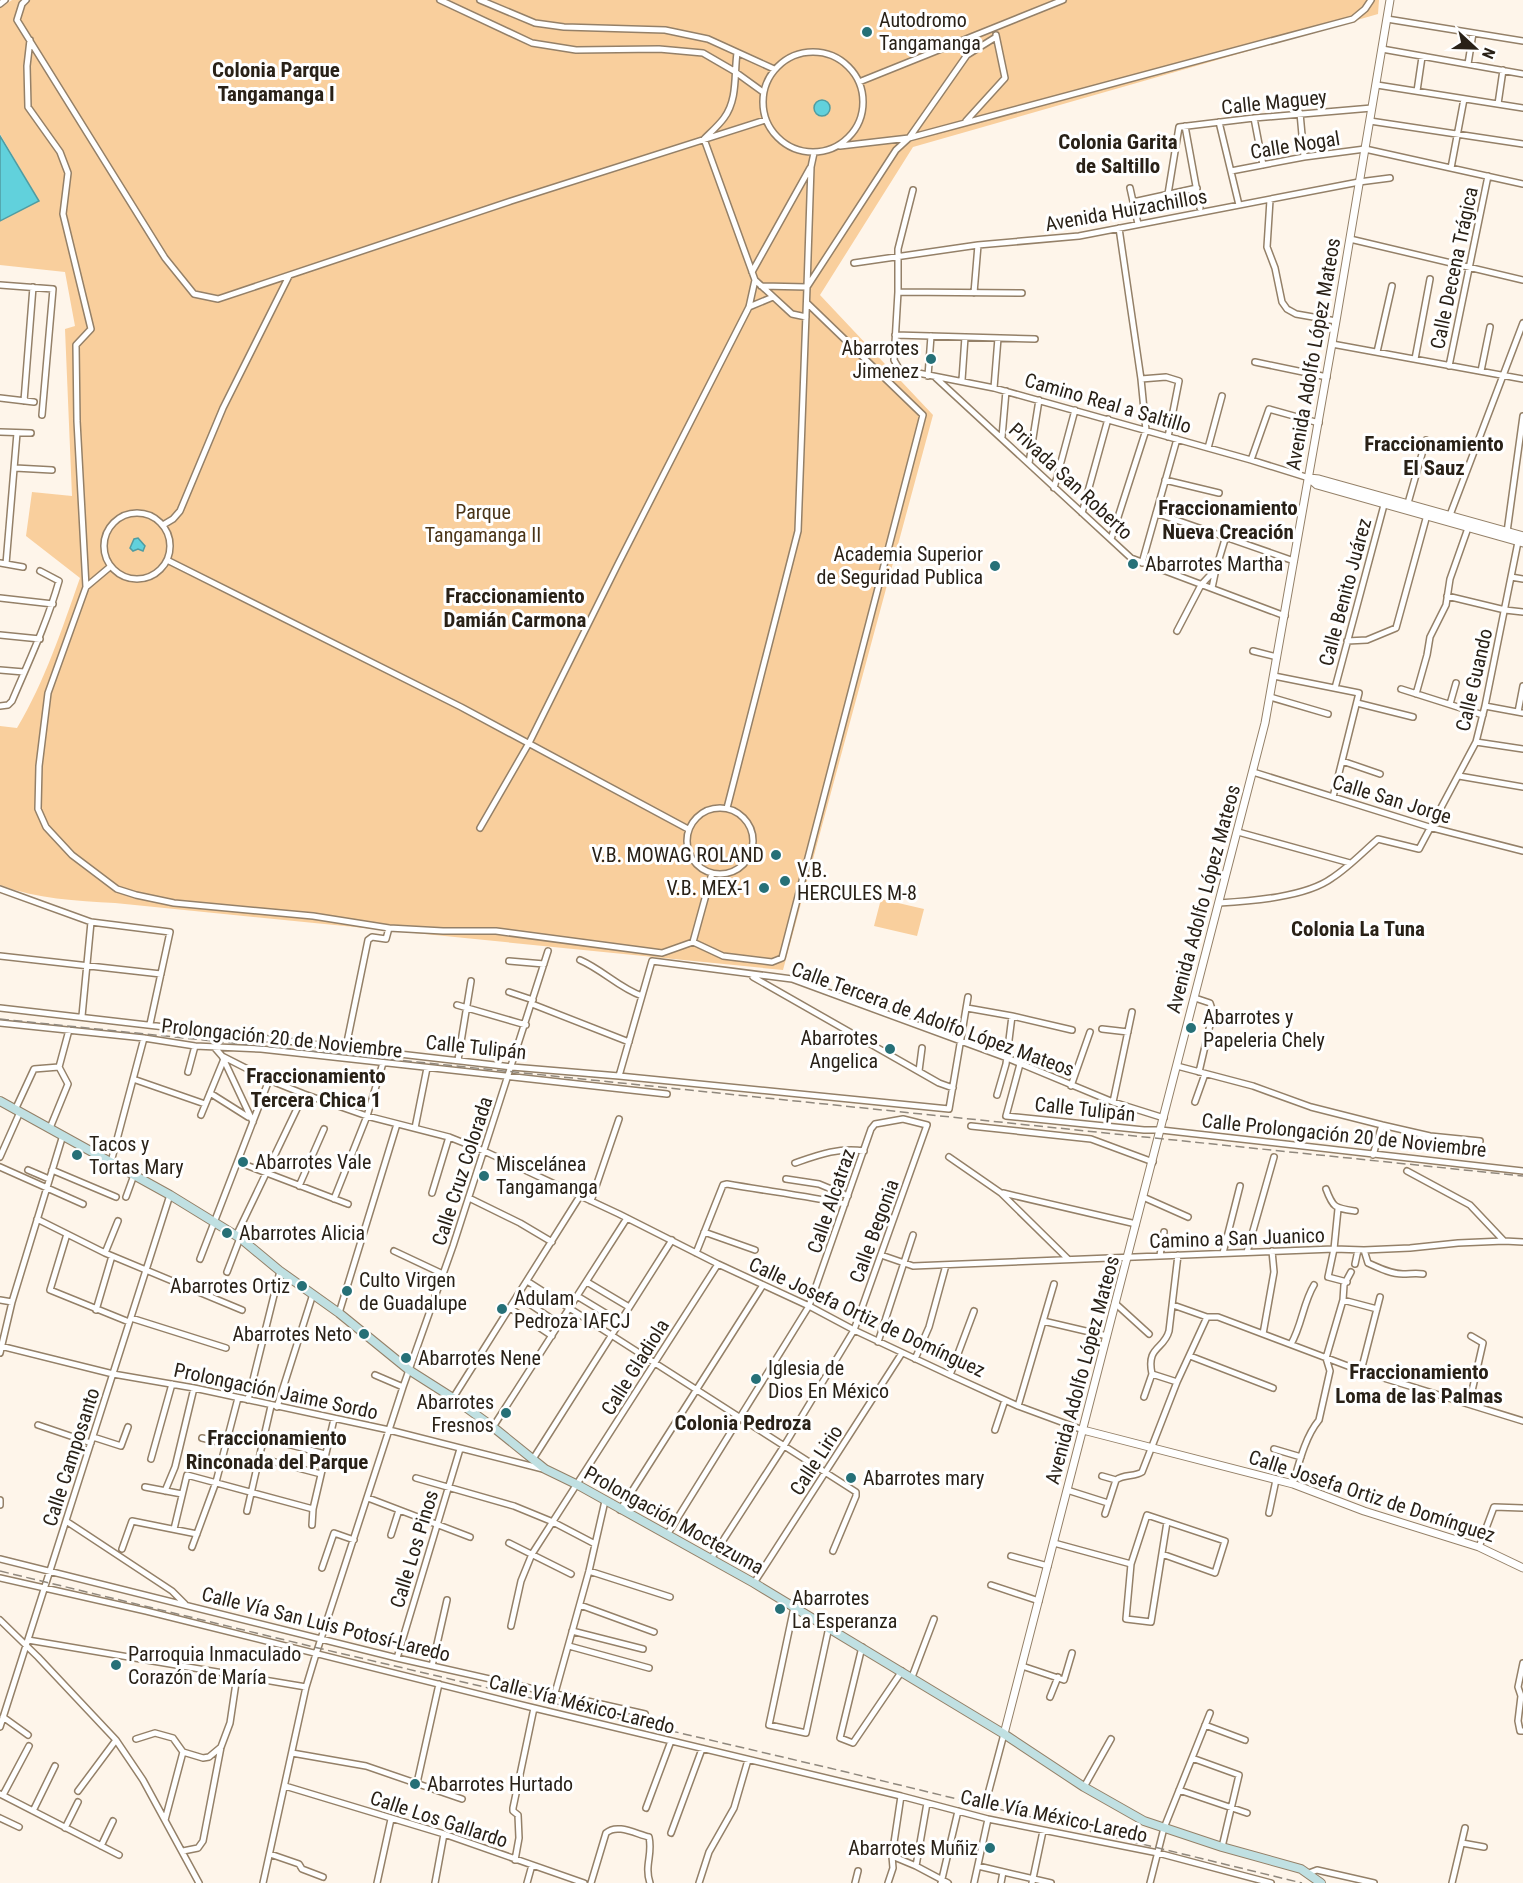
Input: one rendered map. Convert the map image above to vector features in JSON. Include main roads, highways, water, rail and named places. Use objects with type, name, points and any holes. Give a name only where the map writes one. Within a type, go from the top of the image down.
[{"type":"main road","name":"Prolongación Moctezuma","points":[[0,1101],[170,1195],[238,1237],[410,1370],[493,1427],[545,1469],[668,1535],[829,1627],[1004,1734],[1084,1787],[1144,1821],[1222,1847],[1301,1869],[1321,1883]]},
{"type":"water","points":[[822,100],[828,102],[830,108],[828,114],[822,116],[816,114],[814,108],[816,102]]},
{"type":"water","points":[[0,136],[39,201],[0,221]]},
{"type":"water","points":[[138,538],[145,546],[143,551],[138,549],[133,551],[130,548],[134,539]]},
{"type":"railway","points":[[0,1019],[1523,1176]]},
{"type":"railway","points":[[0,1571],[1302,1883]]},
{"type":"place","name":"Autodromo Tangamanga","points":[[867,32]]},
{"type":"place","name":"Abarrotes Jimenez","points":[[931,359]]},
{"type":"place","name":"Abarrotes Martha","points":[[1133,564]]},
{"type":"place","name":"Academia Superior de Seguridad Publica","points":[[995,566]]},
{"type":"place","name":"V.B. MOWAG ROLAND","points":[[776,855]]},
{"type":"place","name":"V.B. HERCULES M-8","points":[[785,881]]},
{"type":"place","name":"V.B. MEX-1","points":[[764,888]]},
{"type":"place","name":"Abarrotes y Papeleria Chely","points":[[1191,1028]]},
{"type":"place","name":"Abarrotes Angelica","points":[[890,1049]]},
{"type":"place","name":"Tacos y Tortas Mary","points":[[77,1155]]},
{"type":"place","name":"Abarrotes Vale","points":[[243,1162]]},
{"type":"place","name":"Miscelánea Tangamanga","points":[[484,1176]]},
{"type":"place","name":"Abarrotes Alicia","points":[[227,1233]]},
{"type":"place","name":"Abarrotes Ortiz","points":[[302,1286]]},
{"type":"place","name":"Culto Virgen de Guadalupe","points":[[347,1291]]},
{"type":"place","name":"Adulam Pedroza IAFCJ","points":[[502,1309]]},
{"type":"place","name":"Abarrotes Neto","points":[[364,1334]]},
{"type":"place","name":"Abarrotes Nene","points":[[406,1358]]},
{"type":"place","name":"Iglesia de Dios En México","points":[[756,1379]]},
{"type":"place","name":"Abarrotes Fresnos","points":[[506,1413]]},
{"type":"place","name":"Abarrotes mary","points":[[851,1478]]},
{"type":"place","name":"Abarrotes La Esperanza","points":[[780,1609]]},
{"type":"place","name":"Parroquia Inmaculado Corazón de María","points":[[116,1665]]},
{"type":"place","name":"Abarrotes Hurtado","points":[[415,1784]]},
{"type":"place","name":"Abarrotes Muñiz","points":[[990,1848]]},
{"type":"district","name":"Colonia Parque Tangamanga I","points":[[276,82]]},
{"type":"district","name":"Colonia Garita de Saltillo","points":[[1118,154]]},
{"type":"district","name":"Fraccionamiento El Sauz","points":[[1434,456]]},
{"type":"district","name":"Fraccionamiento Nueva Creación","points":[[1228,520]]},
{"type":"district","name":"Fraccionamiento Damián Carmona","points":[[515,608]]},
{"type":"district","name":"Colonia La Tuna","points":[[1358,929]]},
{"type":"district","name":"Fraccionamiento Tercera Chica 1","points":[[316,1088]]},
{"type":"district","name":"Fraccionamiento Loma de las Palmas","points":[[1419,1384]]},
{"type":"district","name":"Colonia Pedroza","points":[[743,1423]]},
{"type":"district","name":"Fraccionamiento Rinconada del Parque","points":[[277,1450]]},
{"type":"park label","name":"Parque Tangamanga II","points":[[483,524]]}]
